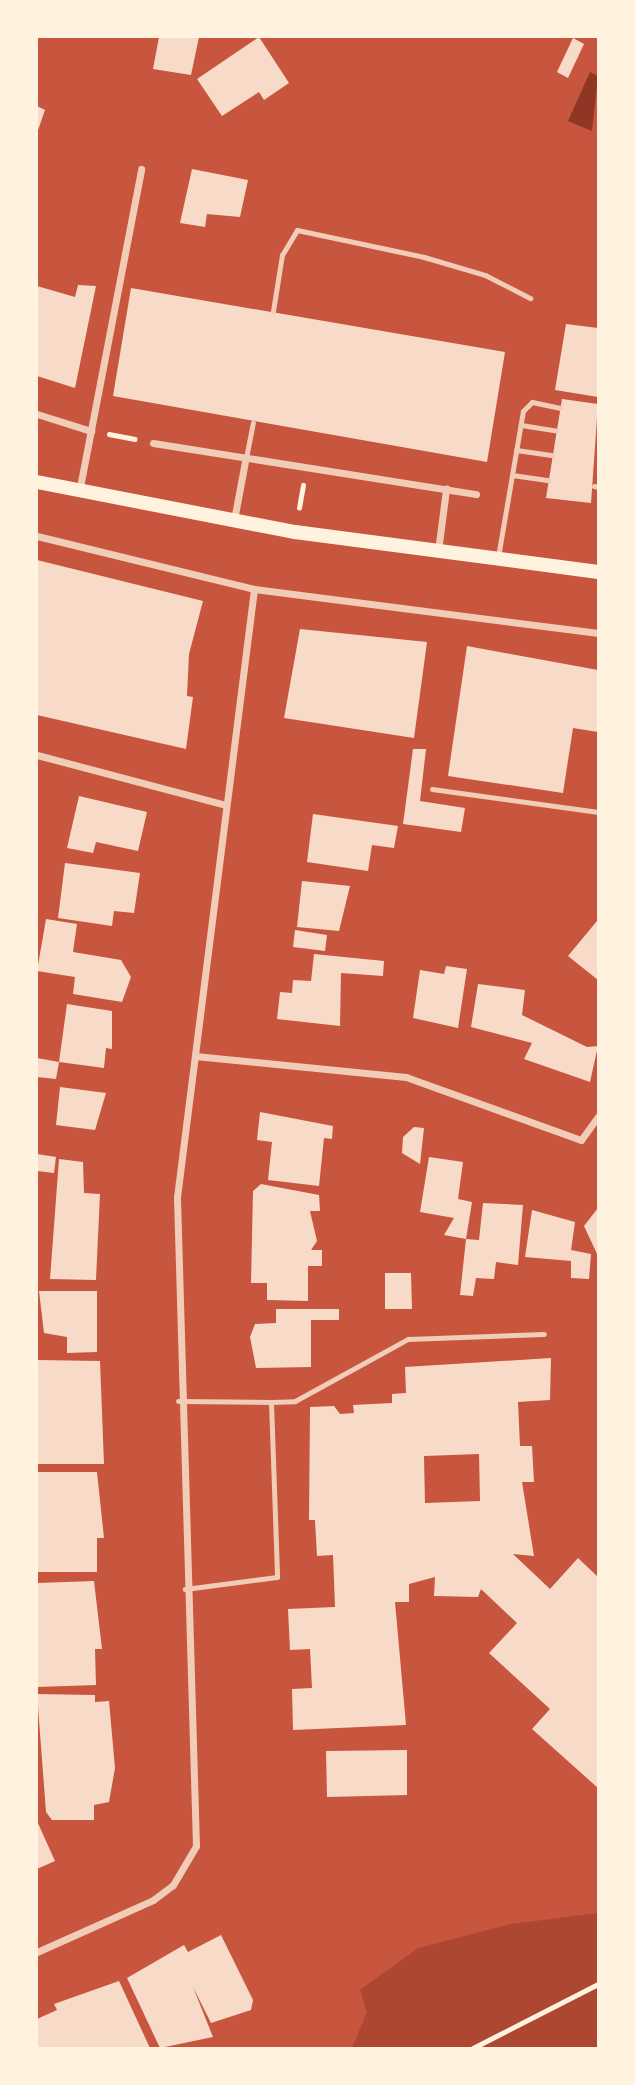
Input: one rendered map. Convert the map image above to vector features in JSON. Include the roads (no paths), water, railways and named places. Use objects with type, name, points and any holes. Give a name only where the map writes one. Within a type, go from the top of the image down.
[{"type":"main road","points":[[37,472],[80,487]]},
{"type":"main road","points":[[37,482],[80,487],[234,520],[438,553],[598,572]]},
{"type":"street","points":[[80,487],[141,169]]},
{"type":"street","points":[[37,414],[91,431]]},
{"type":"street","points":[[153,443],[245,461],[476,494]]},
{"type":"street","points":[[234,520],[245,461]]},
{"type":"street","points":[[438,553],[446,489]]},
{"type":"street","points":[[37,536],[254,589],[598,633]]},
{"type":"street","points":[[37,1952],[153,1900],[173,1885],[196,1846],[178,1401],[177,1197],[223,804],[254,589]]},
{"type":"street","points":[[37,755],[223,804]]},
{"type":"street","points":[[195,1056],[406,1077],[581,1140],[598,1116]]},
{"type":"lane","points":[[273,311],[282,255],[297,230],[424,257],[485,275],[530,298]]},
{"type":"lane","points":[[498,560],[521,425],[531,402],[560,408]]},
{"type":"lane","points":[[245,461],[253,423]]},
{"type":"lane","points":[[521,425],[557,431]]},
{"type":"lane","points":[[516,450],[553,455]]},
{"type":"lane","points":[[512,475],[549,480]]},
{"type":"lane","points":[[432,789],[598,812]]},
{"type":"lane","points":[[178,1401],[295,1401],[408,1339],[544,1334]]},
{"type":"lane","points":[[185,1588],[277,1577],[271,1402]]}]
